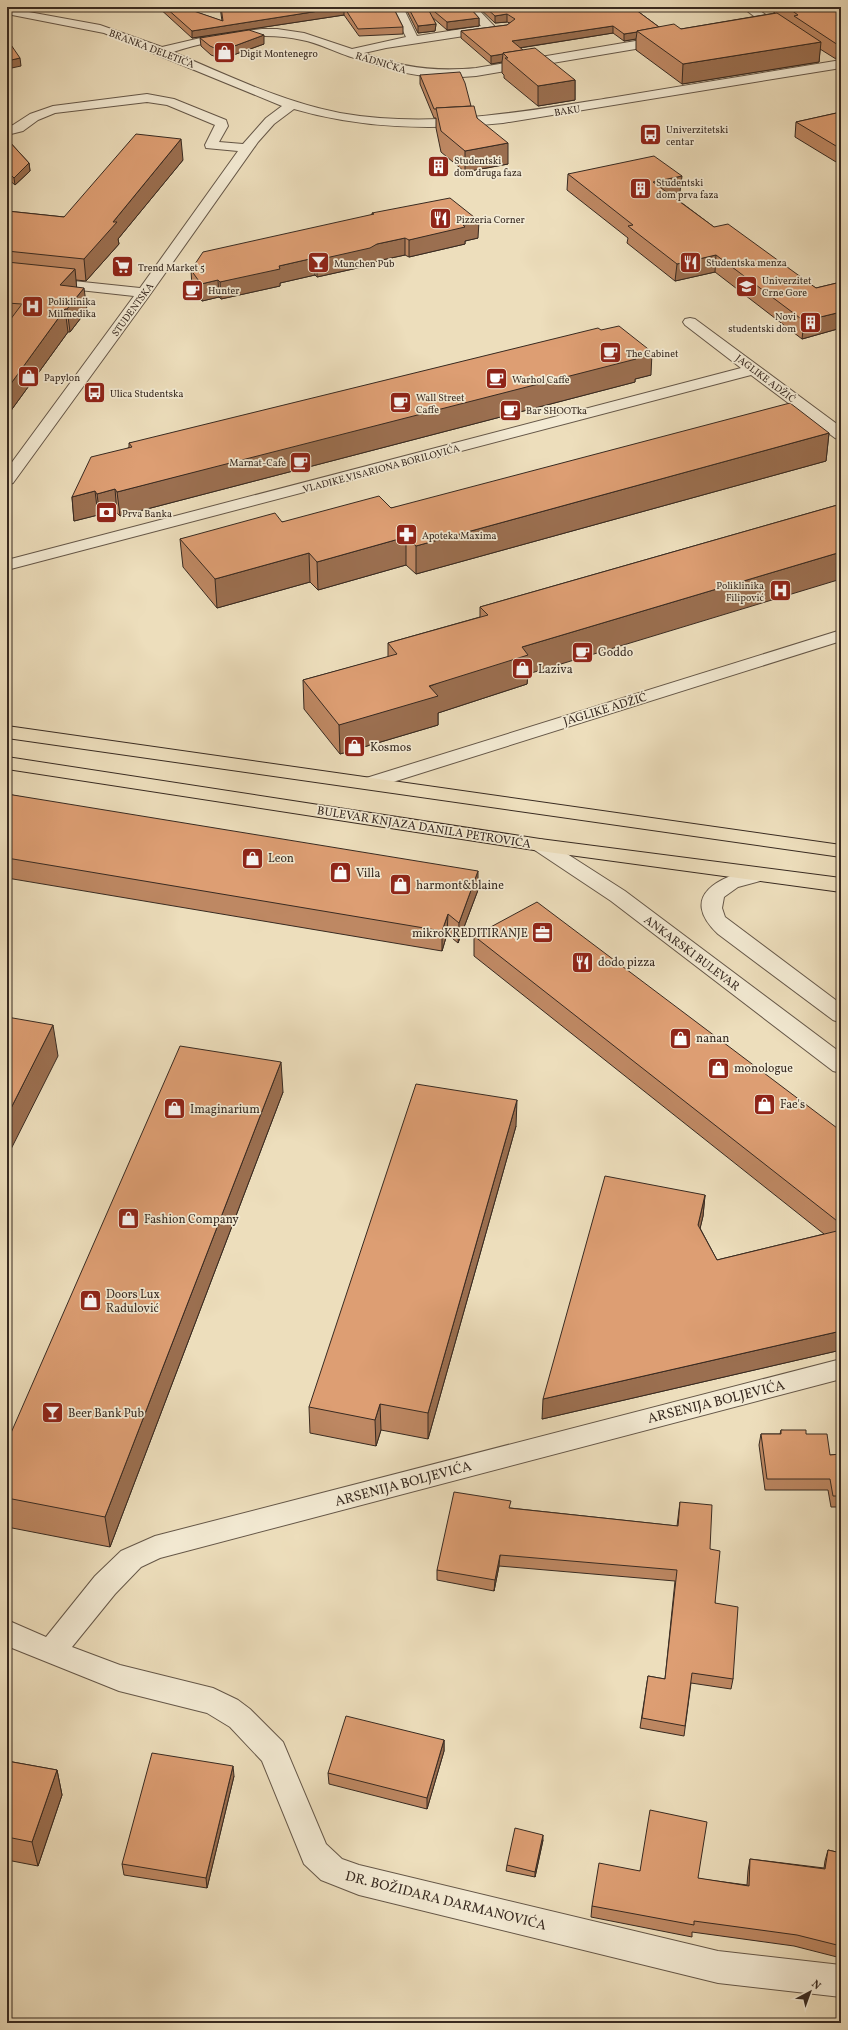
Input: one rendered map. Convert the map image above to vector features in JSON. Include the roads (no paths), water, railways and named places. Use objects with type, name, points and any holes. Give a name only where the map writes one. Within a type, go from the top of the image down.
[{"type":"main road","points":[[7,732],[841,851]]},
{"type":"main road","name":"BULEVAR KNJAZA DANILA PETROVIĆA","points":[[7,763],[540,845],[841,885]]},
{"type":"street","points":[[9,11],[25,7]]},
{"type":"street","points":[[397,7],[413,39]]},
{"type":"street","points":[[350,53],[413,39],[496,28],[470,7]]},
{"type":"street","points":[[748,7],[794,39]]},
{"type":"street","name":"BRANKA DELETIĆA","points":[[9,11],[100,29],[163,51],[291,105]]},
{"type":"street","points":[[751,25],[768,22]]},
{"type":"street","name":"RADNIČKA","points":[[163,51],[194,42],[254,34],[276,33],[304,37],[395,68],[417,72],[456,74],[476,72],[679,37]]},
{"type":"street","points":[[820,56],[837,65]]},
{"type":"street","name":"BAKU","points":[[291,105],[335,115],[369,120],[469,123],[559,112],[837,65]]},
{"type":"street","points":[[7,131],[18,128],[34,117],[53,110],[147,98],[170,102],[221,123],[222,126],[211,144],[246,148]]},
{"type":"street","name":"STUDENTSKA","points":[[9,475],[144,293],[246,148],[262,128],[291,105]]},
{"type":"street","points":[[7,278],[144,293]]},
{"type":"street","name":"JAGLIKE ADŽIĆ","points":[[690,322],[841,435]]},
{"type":"street","name":"VLADIKE VISARIONA BORILOVIĆA","points":[[7,566],[754,370]]},
{"type":"street","name":"JAGLIKE ADŽIĆ","points":[[370,783],[841,636]]},
{"type":"street","name":"ANKARSKI BULEVAR","points":[[540,845],[618,896],[841,1065]]},
{"type":"street","points":[[757,875],[737,879],[724,885],[717,891],[712,906],[715,917],[725,929],[841,1015]]},
{"type":"street","name":"ARSENIJA BOLJEVIĆA","points":[[51,1652],[105,1585],[131,1560],[155,1548],[841,1369]]},
{"type":"street","points":[[7,1633],[51,1652]]},
{"type":"street","name":"DR. BOŽIDARA DARMANOVIĆA","points":[[51,1652],[119,1678],[213,1701],[240,1718],[273,1752],[316,1854],[332,1870],[359,1880],[718,1966],[841,1981]]},
{"type":"place","name":"Digit Montenegro","points":[[225,53]]},
{"type":"place","name":"Univerzitetski centar","points":[[650,135]]},
{"type":"place","name":"Studentski dom druga faza","points":[[439,166]]},
{"type":"place","name":"Studentski dom prva faza","points":[[641,188]]},
{"type":"place","name":"Pizzeria Corner","points":[[440,219]]},
{"type":"place","name":"Studentska menza","points":[[691,262]]},
{"type":"place","name":"Munchen Pub","points":[[319,263]]},
{"type":"place","name":"Trend Market 5","points":[[122,267]]},
{"type":"place","name":"Univerzitet Crne Gore","points":[[747,286]]},
{"type":"place","name":"Hunter","points":[[193,290]]},
{"type":"place","name":"Poliklinika Milmedika","points":[[33,307]]},
{"type":"place","name":"Novi studentski dom","points":[[811,322]]},
{"type":"place","name":"The Cabinet","points":[[611,353]]},
{"type":"place","name":"Papylon","points":[[29,377]]},
{"type":"place","name":"Warhol Caffe","points":[[497,379]]},
{"type":"place","name":"Ulica Studentska","points":[[94,393]]},
{"type":"place","name":"Wall Street Caffe","points":[[401,403]]},
{"type":"place","name":"Bar SHOOTka","points":[[511,410]]},
{"type":"place","name":"Marnat-Cafe","points":[[301,462]]},
{"type":"place","name":"Prva Banka","points":[[106,513]]},
{"type":"place","name":"Apoteka Maxima","points":[[406,535]]},
{"type":"place","name":"Poliklinika Filipović","points":[[780,591]]},
{"type":"place","name":"Goddo","points":[[583,652]]},
{"type":"place","name":"Laziva","points":[[523,669]]},
{"type":"place","name":"Kosmos","points":[[354,747]]},
{"type":"place","name":"Leon","points":[[253,858]]},
{"type":"place","name":"Villa","points":[[340,873]]},
{"type":"place","name":"harmont&blaine","points":[[401,885]]},
{"type":"place","name":"mikroKREDITIRANJE","points":[[543,933]]},
{"type":"place","name":"dodo pizza","points":[[582,962]]},
{"type":"place","name":"nanan","points":[[681,1038]]},
{"type":"place","name":"monologue","points":[[718,1068]]},
{"type":"place","name":"Fae's","points":[[765,1104]]},
{"type":"place","name":"Imaginarium","points":[[174,1109]]},
{"type":"place","name":"Fashion Company","points":[[128,1219]]},
{"type":"place","name":"Doors Lux Radulović","points":[[91,1301]]},
{"type":"place","name":"Beer Bank Pub","points":[[52,1413]]}]
